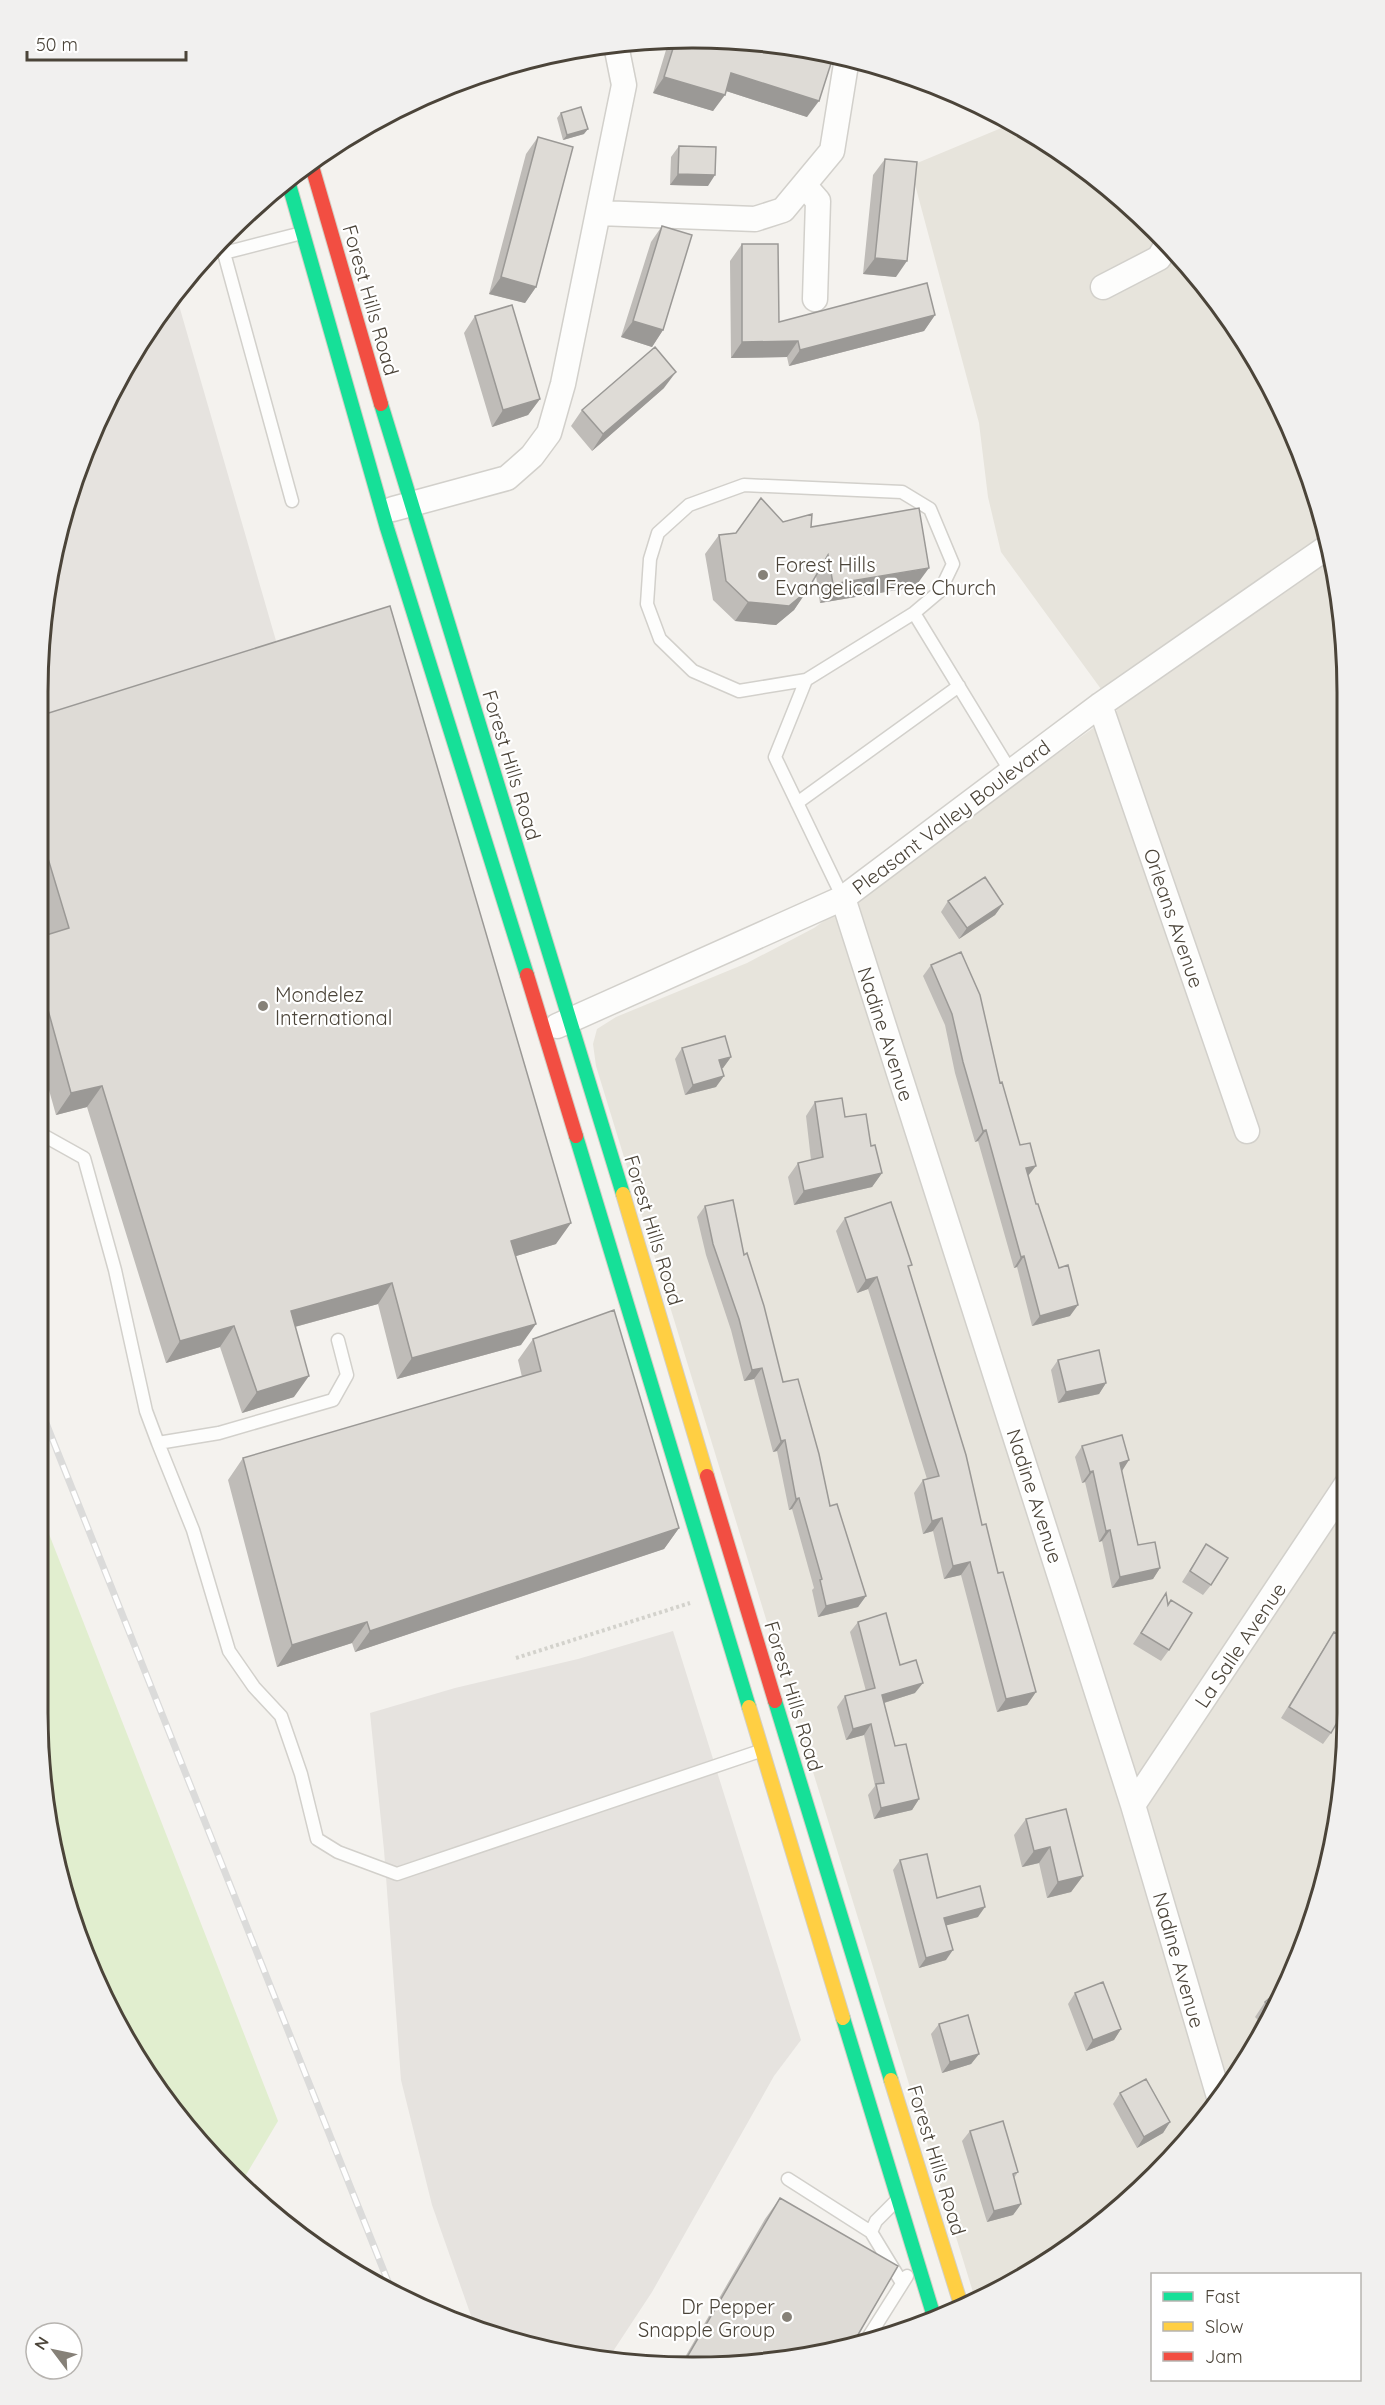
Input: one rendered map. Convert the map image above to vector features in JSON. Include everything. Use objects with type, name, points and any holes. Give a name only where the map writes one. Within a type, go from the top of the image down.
[{"type":"street","points":[[383,513],[409,503],[469,490],[507,478],[532,456],[549,433],[563,384],[624,85],[618,53]]},
{"type":"street","points":[[599,213],[755,219],[783,210],[832,151],[846,67]]},
{"type":"street","name":"Forest Hills Road","points":[[313,172],[409,503],[571,1021],[786,1739],[959,2299]]},
{"type":"street","points":[[804,185],[818,201],[815,299]]},
{"type":"street","points":[[291,189],[305,232],[383,513],[544,1031],[932,2311]]},
{"type":"street","points":[[1102,287],[1159,258],[1162,252]]},
{"type":"street","name":"Pleasant Valley Boulevard","points":[[544,1031],[571,1021],[843,898],[1100,705],[1321,551]]},
{"type":"street","name":"Orleans Avenue","points":[[1100,705],[1248,1131]]},
{"type":"street","name":"Nadine Avenue","points":[[843,898],[1133,1805],[1216,2088]]},
{"type":"street","name":"La Salle Avenue","points":[[1133,1805],[1337,1499]]},
{"type":"street","points":[[761,1751],[786,1739]]},
{"type":"street","points":[[898,2199],[924,2185]]},
{"type":"lane","points":[[228,247],[330,225]]},
{"type":"lane","points":[[222,253],[292,501]]},
{"type":"lane","points":[[744,485],[902,492],[930,509],[953,564],[940,591],[914,613],[806,680],[739,691],[693,671],[660,639],[647,604],[650,559],[658,533],[689,505],[744,485]]},
{"type":"lane","points":[[914,613],[1011,772]]},
{"type":"lane","points":[[806,680],[775,757],[843,898]]},
{"type":"lane","points":[[797,802],[959,686]]},
{"type":"lane","points":[[48,1138],[84,1158],[115,1270],[146,1411],[193,1530],[229,1651],[254,1687],[281,1716],[302,1774],[317,1839],[338,1852],[397,1874],[761,1751]]},
{"type":"lane","points":[[158,1443],[219,1433],[333,1400],[347,1375],[338,1340]]},
{"type":"lane","points":[[788,2180],[871,2232],[902,2283]]},
{"type":"lane","points":[[871,2232],[876,2221],[898,2199]]},
{"type":"lane","points":[[872,2331],[917,2260]]},
{"type":"path","points":[[516,1658],[690,1603]]},
{"type":"shaded area","points":[[1003,127],[1085,181],[1148,237],[1177,268],[1204,300],[1251,370],[1288,446],[1303,485],[1325,567],[1336,650],[1337,1712],[1336,1755],[1325,1838],[1303,1920],[1271,1998],[1251,2035],[1204,2105],[1148,2168],[1085,2224],[1015,2271],[973,2293],[596,1066],[593,1044],[597,1029],[616,1017],[747,963],[814,928],[1117,711],[1001,552],[988,497],[979,423],[910,166]]},
{"type":"shaded area","points":[[178,304],[281,658],[48,730],[49,650],[54,608],[60,567],[82,485],[114,407],[134,370]]},
{"type":"shaded area","points":[[673,1631],[801,2040],[774,2076],[652,2292],[613,2352],[567,2345],[472,2318],[432,2205],[401,2080],[384,1850],[370,1713],[455,1688],[578,1659]]},
{"type":"green space","points":[[48,1531],[278,2121],[245,2176],[181,2105],[157,2071],[114,1998],[97,1959],[82,1920],[60,1838],[49,1755]]},
{"type":"building","points":[[673,48],[735,49],[831,63],[819,101],[731,73],[725,95],[664,77]]},
{"type":"building","points":[[581,107],[588,129],[567,135],[561,113]]},
{"type":"building","points":[[538,137],[573,147],[536,287],[501,277]]},
{"type":"building","points":[[679,146],[716,147],[715,175],[678,174]]},
{"type":"building","points":[[885,159],[917,162],[907,261],[875,258]]},
{"type":"building","points":[[662,226],[692,235],[663,330],[633,321]]},
{"type":"building","points":[[742,244],[778,244],[779,322],[927,283],[935,315],[800,350],[798,341],[742,342]]},
{"type":"building","points":[[512,305],[540,399],[503,410],[475,316]]},
{"type":"building","points":[[655,347],[676,372],[603,434],[582,410]]},
{"type":"building","points":[[761,498],[783,522],[812,514],[811,527],[919,508],[929,568],[833,584],[828,555],[807,591],[789,606],[748,602],[726,581],[719,535],[736,533]]},
{"type":"building","name":"Mondelez International","points":[[390,606],[571,1223],[511,1241],[536,1324],[412,1358],[392,1283],[291,1311],[309,1376],[257,1392],[234,1326],[180,1341],[102,1086],[71,1093],[48,1010],[48,935],[69,928],[48,858],[48,713]]},
{"type":"building","points":[[985,877],[1003,904],[967,928],[948,901]]},
{"type":"building","points":[[961,952],[980,995],[1000,1083],[1002,1082],[1020,1145],[1030,1143],[1036,1166],[1026,1168],[1036,1204],[1038,1204],[1059,1268],[1068,1265],[1078,1305],[1040,1316],[986,1130],[983,1131],[952,1014],[931,965]]},
{"type":"building","points":[[725,1036],[731,1057],[719,1060],[724,1076],[693,1085],[682,1048]]},
{"type":"building","points":[[842,1098],[845,1117],[866,1114],[871,1146],[875,1145],[882,1173],[804,1191],[798,1163],[823,1157],[815,1102]]},
{"type":"building","points":[[733,1200],[744,1255],[747,1253],[764,1306],[783,1382],[798,1379],[819,1454],[830,1506],[837,1504],[866,1596],[826,1606],[820,1580],[822,1579],[799,1498],[796,1499],[785,1440],[781,1441],[762,1368],[752,1370],[739,1319],[713,1244],[705,1206]]},
{"type":"building","points":[[891,1202],[912,1265],[908,1266],[966,1455],[982,1525],[986,1524],[998,1573],[1003,1572],[1036,1692],[1006,1699],[970,1562],[953,1566],[942,1518],[932,1521],[923,1480],[939,1476],[877,1277],[866,1280],[845,1218]]},
{"type":"building","points":[[614,1310],[679,1528],[370,1631],[367,1622],[292,1645],[243,1458],[541,1371],[533,1339]]},
{"type":"building","points":[[1099,1350],[1106,1383],[1066,1392],[1058,1360]]},
{"type":"building","points":[[1122,1435],[1129,1460],[1120,1463],[1138,1545],[1155,1542],[1160,1568],[1120,1577],[1110,1530],[1106,1531],[1093,1471],[1090,1472],[1082,1446]]},
{"type":"building","points":[[1206,1544],[1228,1558],[1211,1585],[1190,1571]]},
{"type":"building","points":[[1166,1593],[1168,1605],[1171,1600],[1192,1613],[1169,1650],[1141,1633]]},
{"type":"building","points":[[886,1613],[900,1665],[916,1660],[923,1683],[882,1695],[895,1746],[906,1744],[919,1799],[881,1808],[876,1784],[884,1783],[871,1724],[853,1729],[845,1696],[875,1688],[858,1622]]},
{"type":"building","points":[[1334,1632],[1337,1634],[1337,1723],[1331,1733],[1289,1707]]},
{"type":"building","points":[[1066,1809],[1083,1876],[1058,1882],[1050,1847],[1034,1851],[1026,1819]]},
{"type":"building","points":[[927,1854],[937,1898],[980,1886],[985,1907],[944,1918],[953,1950],[926,1958],[900,1860]]},
{"type":"building","points":[[1103,1982],[1121,2029],[1093,2040],[1075,1993]]},
{"type":"building","points":[[968,2015],[979,2054],[950,2062],[939,2024]]},
{"type":"building","points":[[1146,2079],[1170,2122],[1144,2137],[1120,2093]]},
{"type":"building","points":[[1003,2121],[1018,2172],[1013,2174],[1021,2204],[994,2211],[970,2131]]},
{"type":"building","name":"Dr Pepper Snapple Group","points":[[780,2198],[898,2266],[858,2335],[818,2345],[777,2351],[735,2356],[687,2357]]},
{"type":"railway","points":[[48,1428],[388,2281]]},
{"type":"traffic: fast","points":[[290,189],[387,528],[527,975]]},
{"type":"traffic: fast","points":[[381,404],[623,1194]]},
{"type":"traffic: fast","points":[[576,1136],[749,1707]]},
{"type":"traffic: fast","points":[[775,1701],[891,2080]]},
{"type":"traffic: fast","points":[[843,2018],[932,2311]]},
{"type":"traffic: slow","points":[[623,1194],[707,1476]]},
{"type":"traffic: slow","points":[[749,1707],[843,2018]]},
{"type":"traffic: slow","points":[[891,2080],[959,2299]]},
{"type":"traffic: jam","points":[[313,171],[381,404]]},
{"type":"traffic: jam","points":[[527,975],[576,1136]]},
{"type":"traffic: jam","points":[[707,1476],[775,1701]]},
{"type":"place","name":"Forest Hills Evangelical Free Church","points":[[763,575]]},
{"type":"place","name":"Mondelez International","points":[[263,1006]]},
{"type":"place","name":"Dr Pepper Snapple Group","points":[[787,2317]]}]
